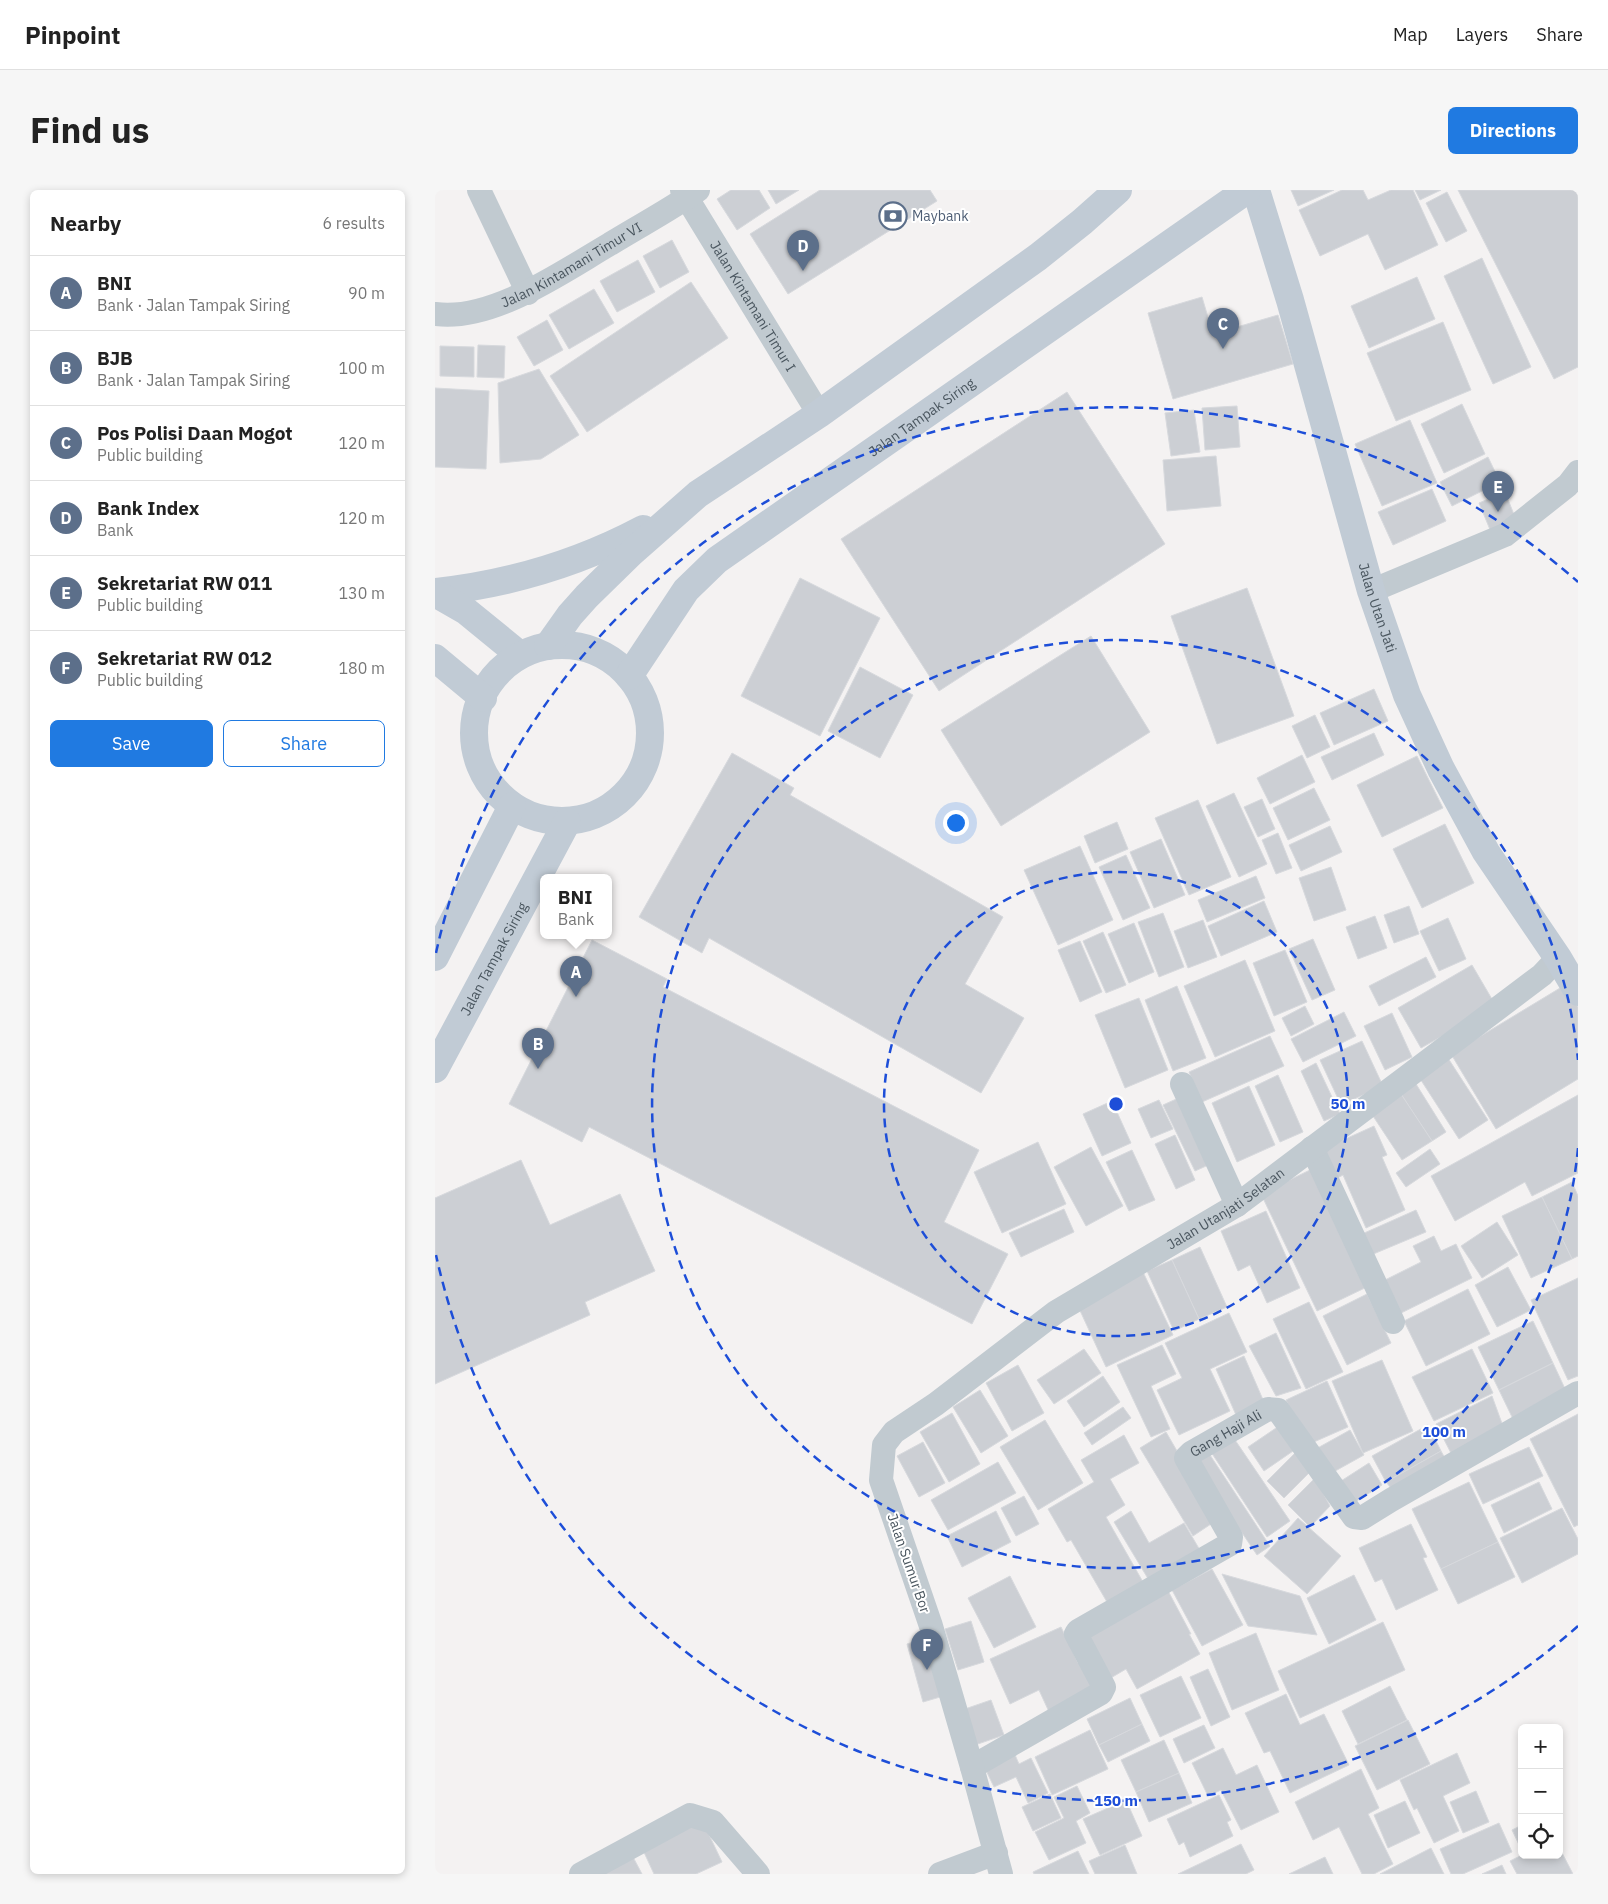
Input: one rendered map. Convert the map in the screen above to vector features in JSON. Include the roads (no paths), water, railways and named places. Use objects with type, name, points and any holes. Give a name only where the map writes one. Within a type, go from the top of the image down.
[{"type":"main road","points":[[435,592],[496,584],[557,567],[615,544],[657,521],[819,414],[1038,257],[1118,190]]},
{"type":"main road","name":"Jalan Tampak Siring","points":[[629,676],[686,590],[717,560],[790,511],[1247,190]]},
{"type":"main road","name":"Jalan Utan Jati","points":[[1256,190],[1290,300],[1371,591],[1407,695],[1441,769],[1486,852],[1558,958],[1578,992]]},
{"type":"main road","points":[[1206,219],[1228,216],[1247,219],[1263,230],[1272,244]]},
{"type":"main road","points":[[548,646],[571,615],[631,553],[699,494]]},
{"type":"main road","points":[[435,592],[466,611],[520,655]]},
{"type":"main road","points":[[548,646],[578,646],[606,656],[629,676],[643,697],[650,720],[650,745],[644,768],[631,790],[613,806],[591,817],[567,822],[529,815],[512,806],[493,788],[481,766],[475,740],[476,715],[494,676],[506,664],[520,655],[548,646]]},
{"type":"main road","points":[[435,658],[483,698]]},
{"type":"main road","points":[[435,957],[512,806]]},
{"type":"main road","name":"Jalan Tampak Siring","points":[[435,1069],[567,822]]},
{"type":"street","points":[[479,190],[528,293]]},
{"type":"street","name":"Jalan Kintamani Timur VI","points":[[435,314],[447,315],[476,311],[528,293],[689,193]]},
{"type":"street","name":"Jalan Kintamani Timur I","points":[[689,193],[819,414]]},
{"type":"street","points":[[1371,591],[1505,535],[1568,485],[1578,472]]},
{"type":"street","name":"Jalan Utanjati Selatan","points":[[884,1444],[895,1432],[1057,1312],[1237,1205],[1542,975],[1558,958]]},
{"type":"street","points":[[1182,1084],[1237,1205]]},
{"type":"street","points":[[1312,1148],[1393,1322]]},
{"type":"street","name":"Gang Haji Ali","points":[[972,1767],[1101,1693],[1104,1687],[1076,1634],[1078,1631],[1230,1544],[1231,1537],[1187,1458],[1191,1453],[1268,1409],[1278,1410],[1355,1517],[1362,1518],[1578,1393]]},
{"type":"street","name":"Jalan Sumur Bor","points":[[884,1444],[881,1480],[931,1626],[999,1864],[940,1874]]},
{"type":"street","points":[[581,1874],[689,1815],[713,1822],[758,1874]]},
{"type":"place","name":"Maybank","points":[[893,216]]},
{"type":"place","name":"Bank Index","points":[[803,271]]},
{"type":"place","name":"Pos Polisi Daan Mogot","points":[[1223,349]]},
{"type":"place","name":"Sekretariat RW 011","points":[[1498,512]]},
{"type":"place","name":"BNI","points":[[576,997]]},
{"type":"place","name":"BJB","points":[[538,1069]]},
{"type":"place","name":"Sekretariat RW 012","points":[[927,1670]]}]
